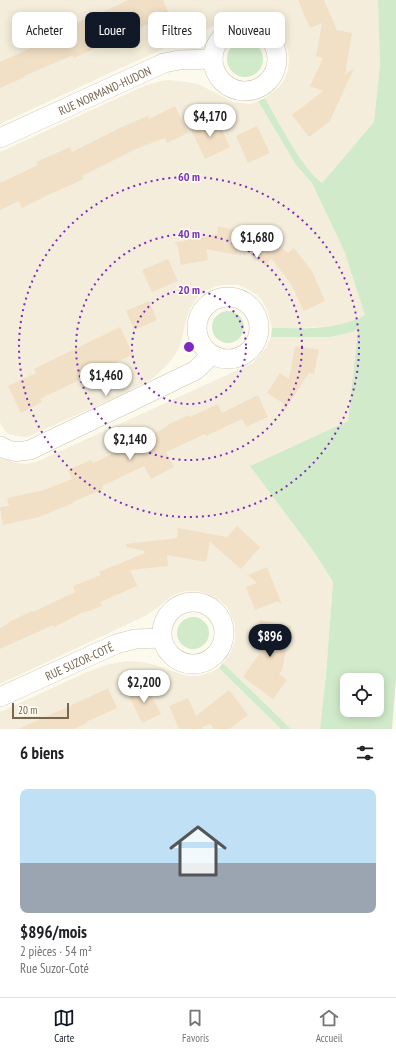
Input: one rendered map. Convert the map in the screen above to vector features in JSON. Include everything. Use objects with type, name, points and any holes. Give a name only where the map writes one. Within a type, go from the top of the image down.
[{"type":"street","name":"RUE NORMAND-HUDON","points":[[0,138],[164,63],[179,60],[213,59]]},
{"type":"street","points":[[0,446],[17,452],[30,450],[196,370],[211,355]]},
{"type":"street","name":"RUE SUZOR-COTÉ","points":[[0,697],[116,644],[135,639],[162,638]]},
{"type":"shaded area","points":[[0,0],[378,1],[380,64],[374,122],[322,183],[313,175],[289,141],[265,98],[279,87],[288,70],[288,50],[285,44],[285,12],[214,12],[214,25],[206,29],[206,12],[148,12],[148,48],[165,48],[0,124]]},
{"type":"shaded area","points":[[169,80],[198,84],[233,102],[250,104],[258,101],[296,165],[312,183],[345,253],[366,315],[353,321],[335,326],[272,328],[268,312],[263,302],[257,295],[238,285],[216,286],[200,294],[190,309],[177,352],[168,364],[153,378],[119,396],[27,437],[8,434],[0,422],[0,152],[144,86]]},
{"type":"shaded area","points":[[358,328],[348,421],[250,466],[314,552],[333,582],[320,729],[291,729],[223,663],[231,652],[235,641],[235,625],[228,608],[221,601],[208,594],[198,591],[186,591],[176,594],[145,616],[0,684],[0,458],[16,463],[26,464],[43,459],[253,363],[266,348],[271,337],[330,337],[349,333]]},
{"type":"shaded area","points":[[127,661],[156,665],[183,675],[191,676],[199,676],[219,668],[281,729],[0,729],[0,712],[87,672],[106,665]]},
{"type":"green space","points":[[377,0],[396,0],[396,679],[392,729],[320,729],[333,582],[314,552],[250,466],[348,421],[358,329],[349,333],[330,337],[271,337],[272,328],[320,328],[342,324],[365,315],[345,253],[312,183],[296,165],[258,101],[265,98],[298,155],[322,183],[374,122],[380,64]]},
{"type":"green space","points":[[231,48],[259,48],[263,59],[258,72],[245,77],[232,72],[227,59]]},
{"type":"green space","points":[[225,311],[231,311],[240,315],[244,327],[240,339],[231,343],[225,343],[216,339],[212,330],[212,324],[216,315]]},
{"type":"green space","points":[[190,617],[196,617],[205,621],[209,633],[205,645],[196,649],[190,649],[181,645],[177,636],[177,630],[181,621]]},
{"type":"green space","points":[[223,663],[291,729],[281,729],[219,668]]},
{"type":"building","points":[[128,0],[163,0],[168,12],[148,12],[148,24],[140,27],[140,12],[103,12]]},
{"type":"building","points":[[298,0],[324,0],[337,30],[352,33],[345,75],[354,68],[330,121],[309,137],[292,115],[323,91],[310,86],[323,58],[316,56],[322,23],[310,28]]},
{"type":"building","points":[[83,20],[85,48],[96,48],[74,58],[73,55],[0,88],[0,62],[32,48],[77,48],[77,23]]},
{"type":"building","points":[[175,106],[188,133],[167,143],[165,138],[136,149],[82,176],[84,179],[22,208],[19,201],[0,210],[0,183],[38,165],[36,162],[70,147],[72,152],[124,126],[148,116],[149,119]]},
{"type":"building","points":[[216,117],[230,147],[205,159],[191,129]]},
{"type":"building","points":[[257,126],[270,153],[248,163],[236,136]]},
{"type":"building","points":[[253,225],[288,253],[294,248],[312,271],[325,301],[304,311],[291,284],[271,258],[265,266],[239,245],[237,255],[206,249],[208,260],[181,265],[177,244],[173,243],[217,234],[218,228],[215,226],[252,233],[249,229]]},
{"type":"building","points":[[168,259],[178,281],[152,292],[142,270]]},
{"type":"building","points":[[149,301],[157,320],[134,330],[126,311]]},
{"type":"building","points":[[120,327],[133,354],[40,399],[42,402],[21,413],[8,386],[36,373],[34,369]]},
{"type":"building","points":[[295,346],[319,350],[314,374],[309,373],[283,413],[284,404],[267,393],[280,373],[289,379]]},
{"type":"building","points":[[258,395],[268,417],[246,427],[242,419],[206,436],[205,434],[166,452],[174,467],[151,479],[144,466],[102,486],[103,489],[73,503],[39,517],[3,525],[0,507],[9,506],[7,498],[44,490],[72,479],[68,470],[91,460],[93,463],[144,439],[168,426],[167,425],[189,415],[190,417],[218,404],[222,413]]},
{"type":"building","points":[[237,526],[260,547],[241,569],[210,542],[206,562],[167,555],[168,566],[130,570],[137,586],[100,602],[102,606],[83,612],[54,627],[53,625],[0,649],[0,628],[8,624],[7,623],[75,592],[73,586],[101,575],[99,572],[145,553],[144,551],[126,547],[126,544],[177,538],[178,528],[227,537]]},
{"type":"building","points":[[267,567],[282,605],[278,601],[255,610],[246,587],[257,583],[248,575]]},
{"type":"building","points":[[260,620],[291,626],[282,670],[279,674],[287,680],[273,699],[243,677],[267,643],[256,641]]},
{"type":"building","points":[[146,685],[161,714],[142,723],[128,694]]},
{"type":"building","points":[[108,688],[117,708],[86,722],[87,723],[73,729],[18,729],[61,710]]},
{"type":"building","points":[[229,690],[248,715],[229,729],[214,729],[210,724],[202,727],[202,729],[179,729],[169,706],[188,698],[196,716]]}]
